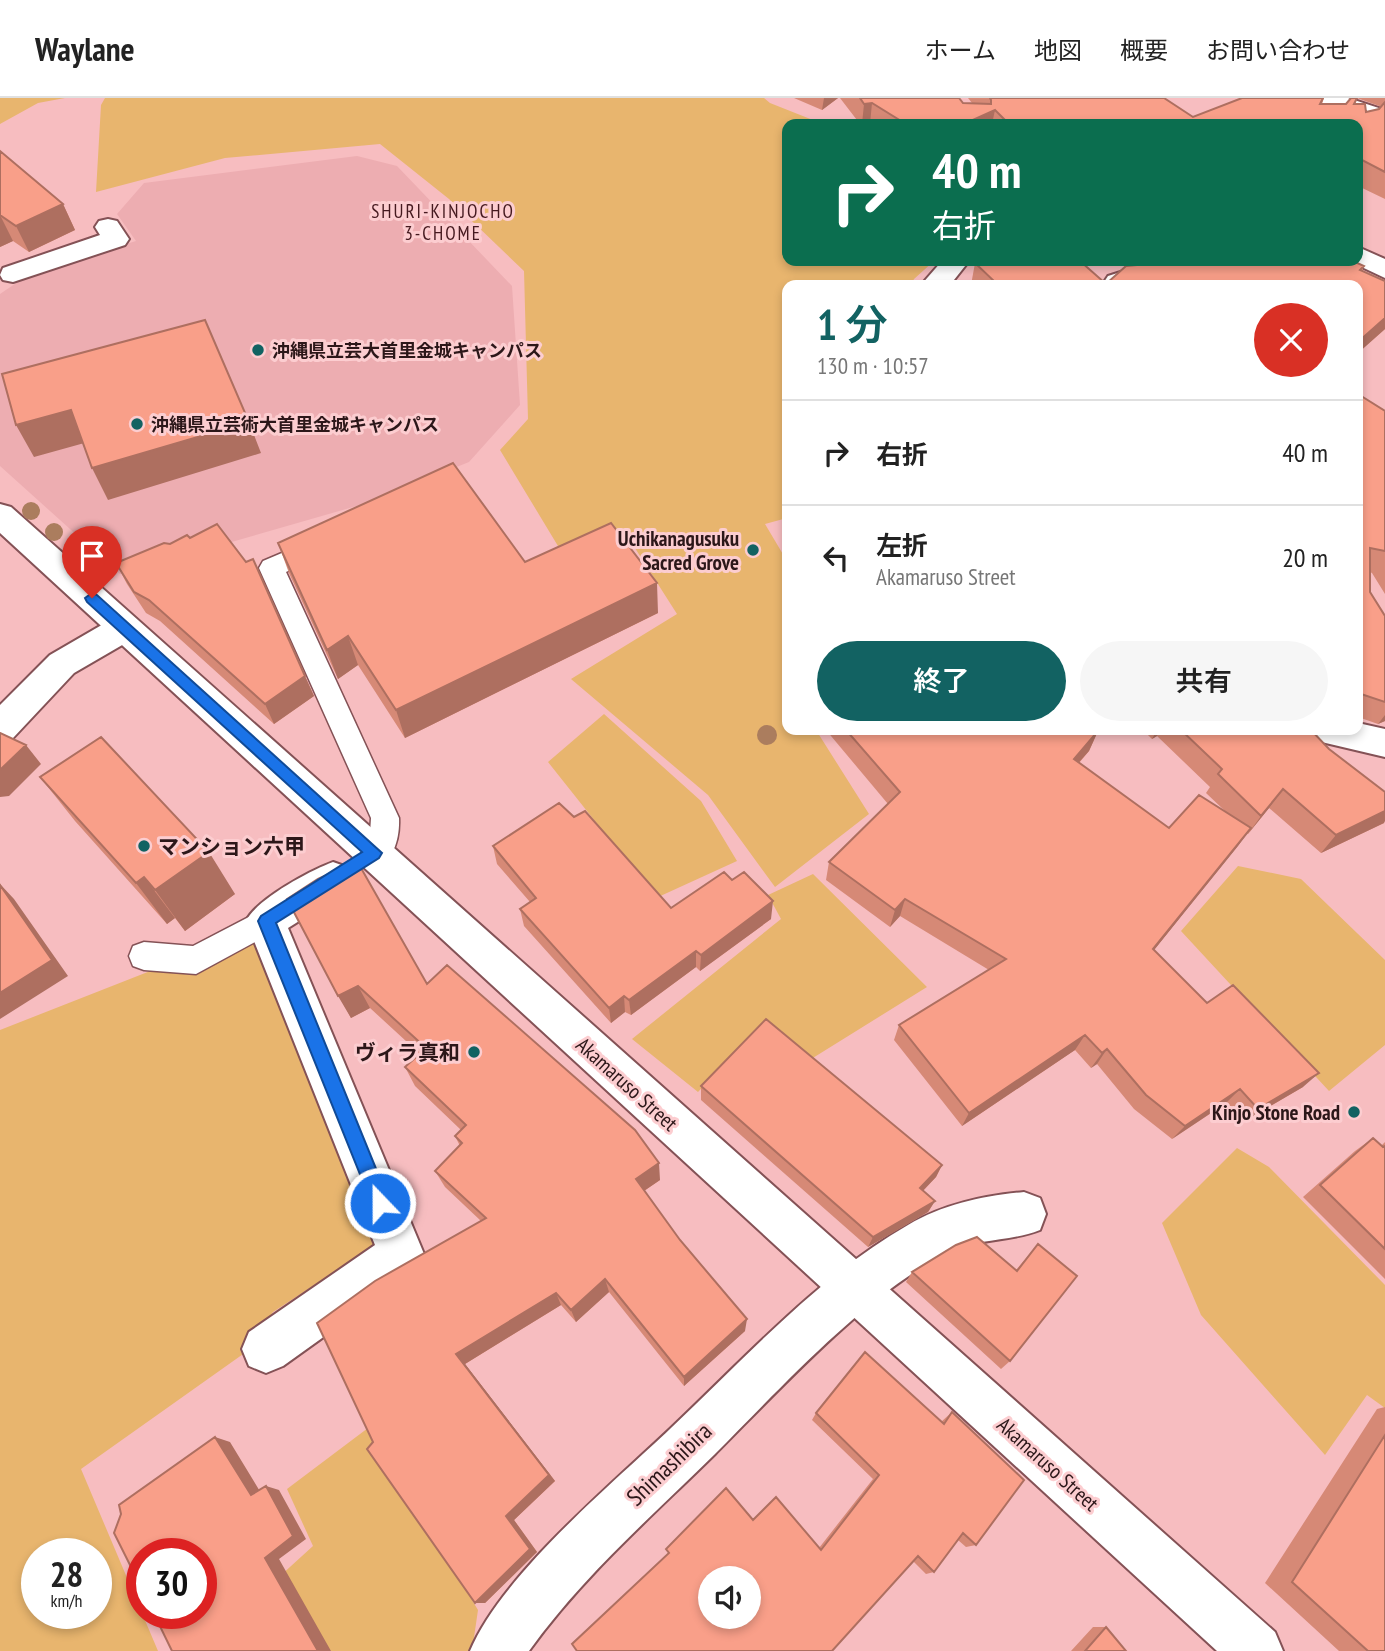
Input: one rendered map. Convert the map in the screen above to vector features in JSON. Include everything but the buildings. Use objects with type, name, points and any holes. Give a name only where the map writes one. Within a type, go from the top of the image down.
[{"type":"street","points":[[1325,119],[1331,100],[1371,119]]},
{"type":"street","points":[[4,273],[116,239],[108,227]]},
{"type":"street","points":[[1363,258],[1385,271]]},
{"type":"street","points":[[939,280],[952,266]]},
{"type":"street","points":[[1124,280],[1142,274],[1140,266]]},
{"type":"street","name":"Akamaruso Street","points":[[0,515],[1256,1651]]},
{"type":"street","points":[[0,728],[62,664],[124,628]]},
{"type":"street","points":[[1310,735],[1343,765]]},
{"type":"street","points":[[1349,735],[1385,743]]},
{"type":"street","points":[[266,1349],[401,1254],[266,921],[374,853]]},
{"type":"street","name":"Shimashibira","points":[[497,1651],[551,1584],[628,1503],[759,1377],[855,1290],[925,1240],[972,1220],[1024,1214]]},
{"type":"lane","points":[[348,533],[272,568],[385,818],[385,836],[374,853]]},
{"type":"lane","points":[[144,956],[196,960],[266,921]]},
{"type":"shaded area","points":[[0,98],[65,98],[38,103],[0,124]]},
{"type":"shaded area","points":[[105,98],[764,98],[810,119],[782,119],[782,266],[928,266],[914,280],[782,280],[782,519],[765,524],[782,553],[782,735],[819,735],[869,814],[775,887],[708,795],[571,679],[677,614],[626,534],[561,551],[500,450],[528,419],[524,271],[449,199],[380,144],[225,158],[96,192],[101,105]]},
{"type":"shaded area","name":"沖縄県立芸大首里金城キャンパス","points":[[357,156],[397,166],[512,286],[520,405],[469,462],[367,503],[120,574],[0,466],[0,294],[31,273],[136,241],[117,214],[144,183]]},
{"type":"shaded area","points":[[604,714],[701,801],[737,861],[656,898],[548,762]]},
{"type":"shaded area","points":[[1238,866],[1301,879],[1385,960],[1385,1045],[1329,1091],[1181,931]]},
{"type":"shaded area","points":[[813,874],[927,987],[808,1061],[763,1023],[698,1092],[632,1039],[781,919],[768,895]]},
{"type":"shaded area","points":[[257,929],[382,1241],[273,1312],[246,1352],[81,1469],[110,1538],[21,1538],[21,1629],[112,1629],[112,1542],[126,1575],[126,1629],[149,1629],[158,1651],[0,1651],[0,1030]]},
{"type":"shaded area","points":[[1237,1148],[1269,1167],[1385,1285],[1385,1408],[1367,1395],[1325,1455],[1201,1315],[1162,1223]]},
{"type":"shaded area","points":[[368,1428],[478,1610],[472,1651],[198,1651],[313,1546],[287,1489]]},
{"type":"place","name":"沖縄県立芸大首里金城キャンパス","points":[[258,350]]},
{"type":"place","name":"沖縄県立芸術大首里金城キャンパス","points":[[137,424]]},
{"type":"place","name":"Uchikanagusuku Sacred Grove","points":[[753,550]]},
{"type":"place","name":"マンション六甲","points":[[144,846]]},
{"type":"place","name":"ヴィラ真和","points":[[474,1052]]},
{"type":"place","name":"Kinjo Stone Road","points":[[1354,1112]]},
{"type":"district","name":"SHURI-KINJOCHO 3-CHOME","points":[[443,222]]},
{"type":"route","points":[[92,598],[374,853],[266,921],[380,1203]]}]
